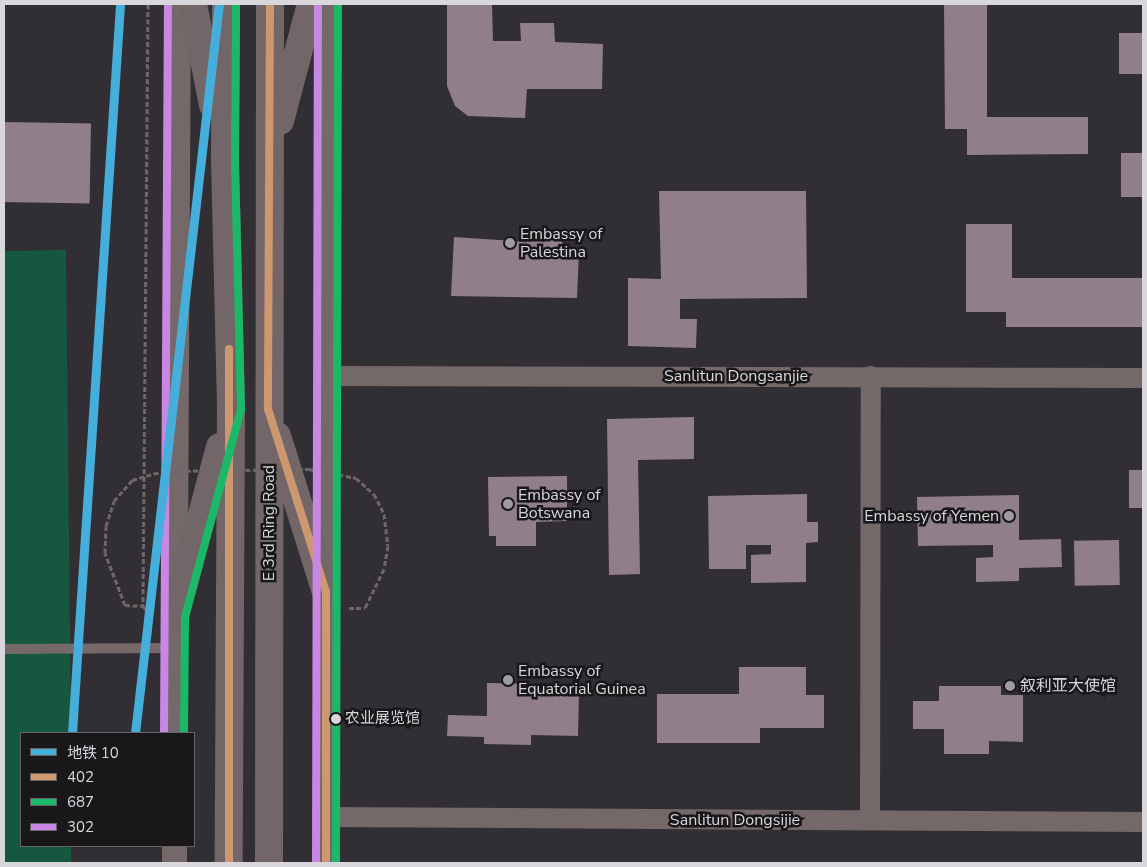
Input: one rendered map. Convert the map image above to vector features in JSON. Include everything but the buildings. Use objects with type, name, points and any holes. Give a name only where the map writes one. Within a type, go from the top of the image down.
[{"type":"highway","points":[[192,4],[225,160]]},
{"type":"highway","points":[[226,4],[225,160],[231,409],[229,863]]},
{"type":"highway","name":"E 3rd Ring Road","points":[[269,863],[268,409],[270,4]]},
{"type":"highway","points":[[270,159],[311,4]]},
{"type":"highway","points":[[175,616],[231,409]]},
{"type":"highway","points":[[268,409],[326,592]]},
{"type":"street","points":[[174,732],[178,4]]},
{"type":"street","points":[[326,863],[328,4]]},
{"type":"street","name":"Sanlitun Dongsanjie","points":[[328,376],[1143,378]]},
{"type":"street","points":[[870,820],[871,376]]},
{"type":"street","name":"Sanlitun Dongsijie","points":[[326,818],[1143,822]]},
{"type":"street","points":[[174,847],[174,863]]},
{"type":"lane","points":[[4,649],[175,648]]},
{"type":"path","points":[[148,4],[143,606],[175,648]]},
{"type":"path","points":[[143,606],[125,605],[105,553],[106,526],[114,501],[132,480],[163,471],[309,469],[356,478],[374,494],[384,514],[388,546],[384,569],[365,608]]},
{"type":"green space","points":[[66,250],[71,732],[20,732],[20,847],[71,847],[71,863],[4,863],[4,251]]},
{"type":"metro line","name":"10","points":[[72,732],[120,4]]},
{"type":"metro line","name":"10","points":[[135,732],[219,4]]},
{"type":"transit line","name":"302","points":[[164,732],[168,4]]},
{"type":"transit line","name":"687","points":[[184,732],[185,617],[241,410],[235,160],[236,4]]},
{"type":"transit line","name":"402","points":[[270,4],[268,409],[326,592],[326,863]]},
{"type":"transit line","name":"302","points":[[316,863],[318,4]]},
{"type":"transit line","name":"687","points":[[336,863],[338,4]]},
{"type":"transit line","name":"402","points":[[229,349],[229,863]]},
{"type":"place","name":"Embassy of Palestina","points":[[510,243]]},
{"type":"place","name":"Embassy of Botswana","points":[[508,504]]},
{"type":"place","name":"Embassy of Yemen","points":[[1009,516]]},
{"type":"place","name":"Embassy of Equatorial Guinea","points":[[508,680]]},
{"type":"place","name":"叙利亚大使馆","points":[[1010,686]]},
{"type":"place","name":"农业展览馆","points":[[336,719]]}]
